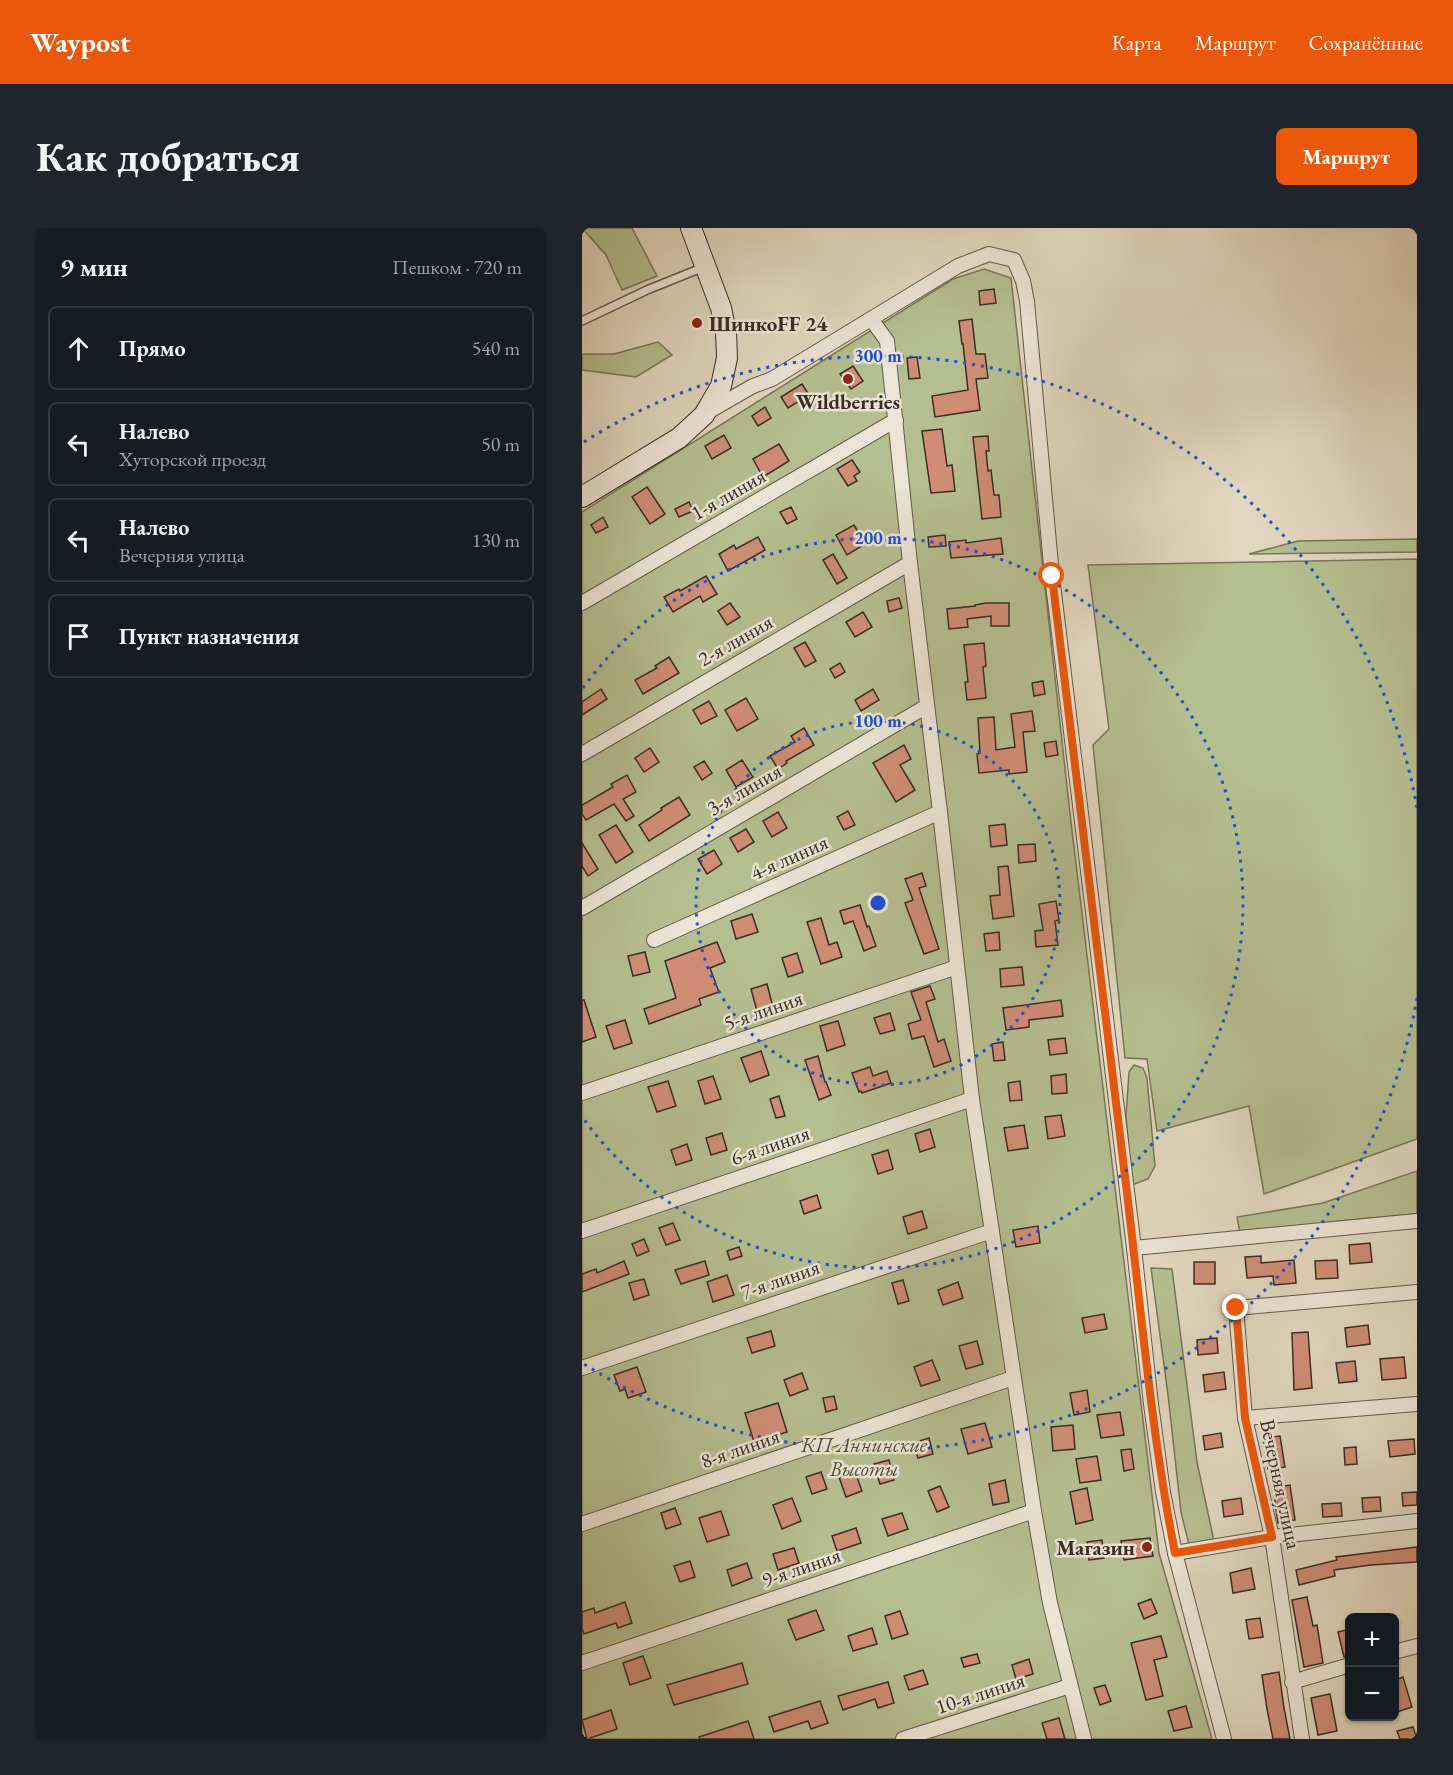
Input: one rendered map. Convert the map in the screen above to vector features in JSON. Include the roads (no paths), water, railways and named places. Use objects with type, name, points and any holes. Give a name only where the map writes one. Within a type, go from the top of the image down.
[{"type":"main road","points":[[582,497],[679,438],[705,415],[721,387],[727,358],[726,332],[721,308],[692,228]]},
{"type":"street","points":[[705,415],[753,386],[772,379],[958,266],[989,254],[1014,260],[1023,281],[1028,312],[1054,588],[1134,1248],[1150,1404],[1175,1553],[1224,1739]]},
{"type":"street","points":[[871,319],[887,341],[972,1100],[1050,1603],[1084,1739]]},
{"type":"street","name":"1-я линия","points":[[582,603],[896,420]]},
{"type":"street","name":"2-я линия","points":[[582,754],[910,562]]},
{"type":"street","name":"3-я линия","points":[[582,908],[927,706]]},
{"type":"street","name":"4-я линия","points":[[654,940],[940,812]]},
{"type":"street","name":"5-я линия","points":[[582,1093],[957,967]]},
{"type":"street","name":"6-я линия","points":[[582,1231],[972,1100]]},
{"type":"street","points":[[1134,1248],[1417,1221]]},
{"type":"street","name":"7-я линия","points":[[582,1368],[992,1231]]},
{"type":"street","name":"Вечерняя улица","points":[[1302,1739],[1272,1537],[1245,1418],[1236,1308],[1417,1292]]},
{"type":"street","name":"8-я линия","points":[[582,1524],[1014,1378]]},
{"type":"street","points":[[1245,1418],[1417,1404]]},
{"type":"street","name":"9-я линия","points":[[582,1663],[1034,1511]]},
{"type":"street","points":[[1175,1553],[1272,1537],[1417,1521]]},
{"type":"street","points":[[1399,1651],[1417,1646]]},
{"type":"street","points":[[1292,1682],[1345,1666]]},
{"type":"street","name":"10-я линия","points":[[903,1739],[1070,1686]]},
{"type":"lane","points":[[582,321],[647,290],[706,267]]},
{"type":"place","name":"ШинкоFF 24","points":[[697,323]]},
{"type":"place","name":"Wildberries","points":[[848,379]]},
{"type":"place","name":"Магазин","points":[[1147,1547]]},
{"type":"park label","name":"КП Аннинские Высоты","points":[[864,1456]]}]
